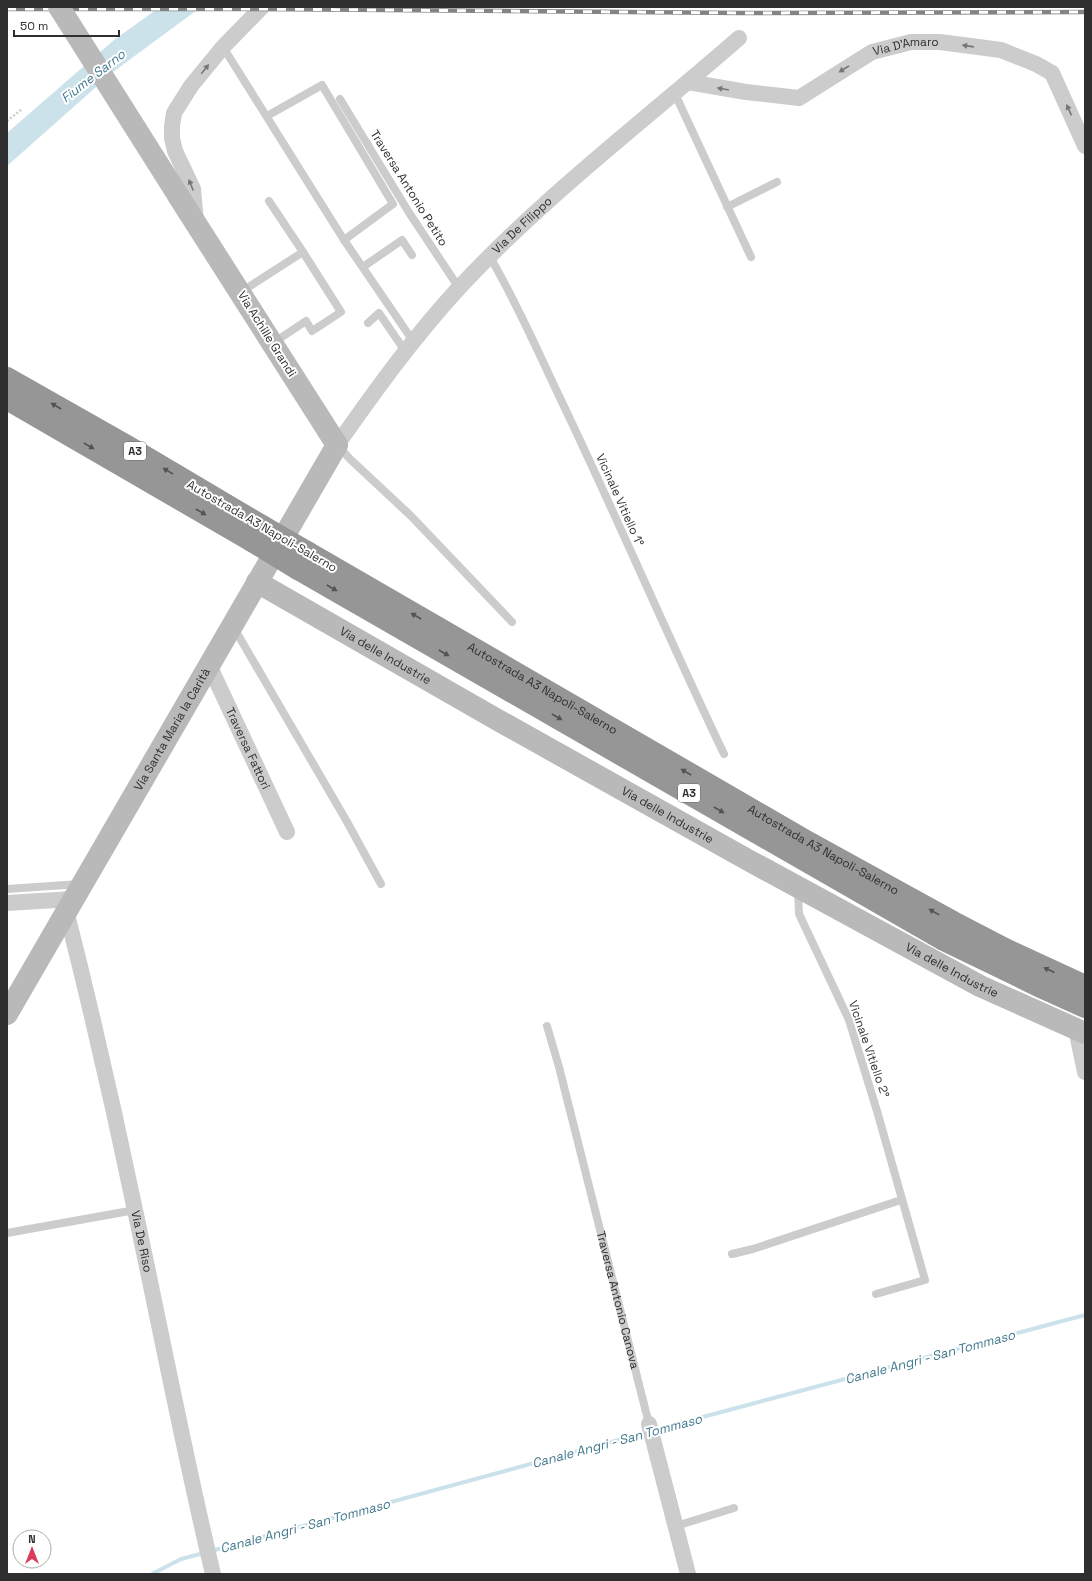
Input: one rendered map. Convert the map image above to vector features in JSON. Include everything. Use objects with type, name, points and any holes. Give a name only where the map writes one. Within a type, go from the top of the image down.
[{"type":"highway","name":"Autostrada A3 Napoli-Salerno","points":[[7,378],[127,446],[257,534]]},
{"type":"highway","name":"Autostrada A3 Napoli-Salerno","points":[[7,399],[257,534],[942,939],[1085,1007]]},
{"type":"highway","name":"Autostrada A3 Napoli-Salerno","points":[[302,561],[972,932],[1012,953],[1085,986]]},
{"type":"street","name":"Via Achille Grandi","points":[[59,7],[337,445]]},
{"type":"street","name":"Via Achille Grandi","points":[[197,224],[193,189],[175,151],[172,138],[174,113],[191,86],[223,47],[262,7]]},
{"type":"street","name":"Via De Filippo","points":[[337,445],[389,371],[459,288],[526,221],[602,152],[675,94],[739,38]]},
{"type":"street","name":"Via D'Amaro","points":[[688,82],[746,92],[799,98],[872,52],[911,42],[940,42],[1001,50],[1036,64],[1052,73],[1085,146]]},
{"type":"street","name":"Via Santa Maria la Carità","points":[[7,1014],[337,445]]},
{"type":"street","name":"Via delle Industrie","points":[[257,582],[503,723],[798,887],[980,986],[1080,1031]]},
{"type":"street","name":"Traversa Fattori","points":[[209,665],[287,832]]},
{"type":"street","points":[[7,903],[73,898]]},
{"type":"street","name":"Via De Riso","points":[[73,898],[90,1005],[210,1559]]},
{"type":"street","points":[[1080,1031],[1085,1072]]},
{"type":"street","name":"Traversa Antonio Canova","points":[[651,1432],[688,1574]]},
{"type":"lane","points":[[223,47],[344,240],[363,267],[409,346]]},
{"type":"lane","points":[[267,116],[322,85],[393,204],[344,240]]},
{"type":"lane","points":[[675,94],[751,257]]},
{"type":"lane","name":"Traversa Antonio Petito","points":[[340,99],[408,211],[459,288]]},
{"type":"lane","points":[[727,207],[777,182]]},
{"type":"lane","points":[[269,200],[341,312],[312,331],[306,322],[272,343]]},
{"type":"lane","points":[[363,267],[402,240],[412,255]]},
{"type":"lane","points":[[241,293],[303,252]]},
{"type":"lane","name":"Vicinale Vitiello 1°","points":[[490,257],[508,289],[576,432],[649,594],[724,754]]},
{"type":"lane","points":[[368,323],[379,313],[409,346]]},
{"type":"lane","points":[[337,445],[411,516],[512,622]]},
{"type":"lane","points":[[232,626],[346,820],[381,884]]},
{"type":"lane","name":"Vicinale Vitiello 2°","points":[[798,887],[799,914],[849,1020],[877,1111],[901,1200],[925,1280],[876,1294]]},
{"type":"lane","points":[[7,890],[73,898]]},
{"type":"lane","name":"Traversa Antonio Canova","points":[[547,1026],[559,1067],[651,1432]]},
{"type":"lane","points":[[732,1254],[753,1250],[901,1200]]},
{"type":"lane","points":[[7,1234],[135,1210]]},
{"type":"lane","points":[[676,1526],[734,1508]]},
{"type":"path","points":[[7,121],[22,109]]},
{"type":"water","name":"Fiume Sarno","points":[[160,7],[201,7],[113,72],[7,166],[7,133],[114,40]]},
{"type":"waterway","name":"Canale Angri - San Tommaso","points":[[654,1430],[1085,1315]]},
{"type":"waterway","name":"Canale Angri - San Tommaso","points":[[211,1551],[648,1432]]},
{"type":"waterway","name":"Canale Angri - San Tommaso","points":[[152,1574],[181,1559],[204,1553]]},
{"type":"railway","points":[[7,9],[260,9],[743,13],[1085,12]]}]
